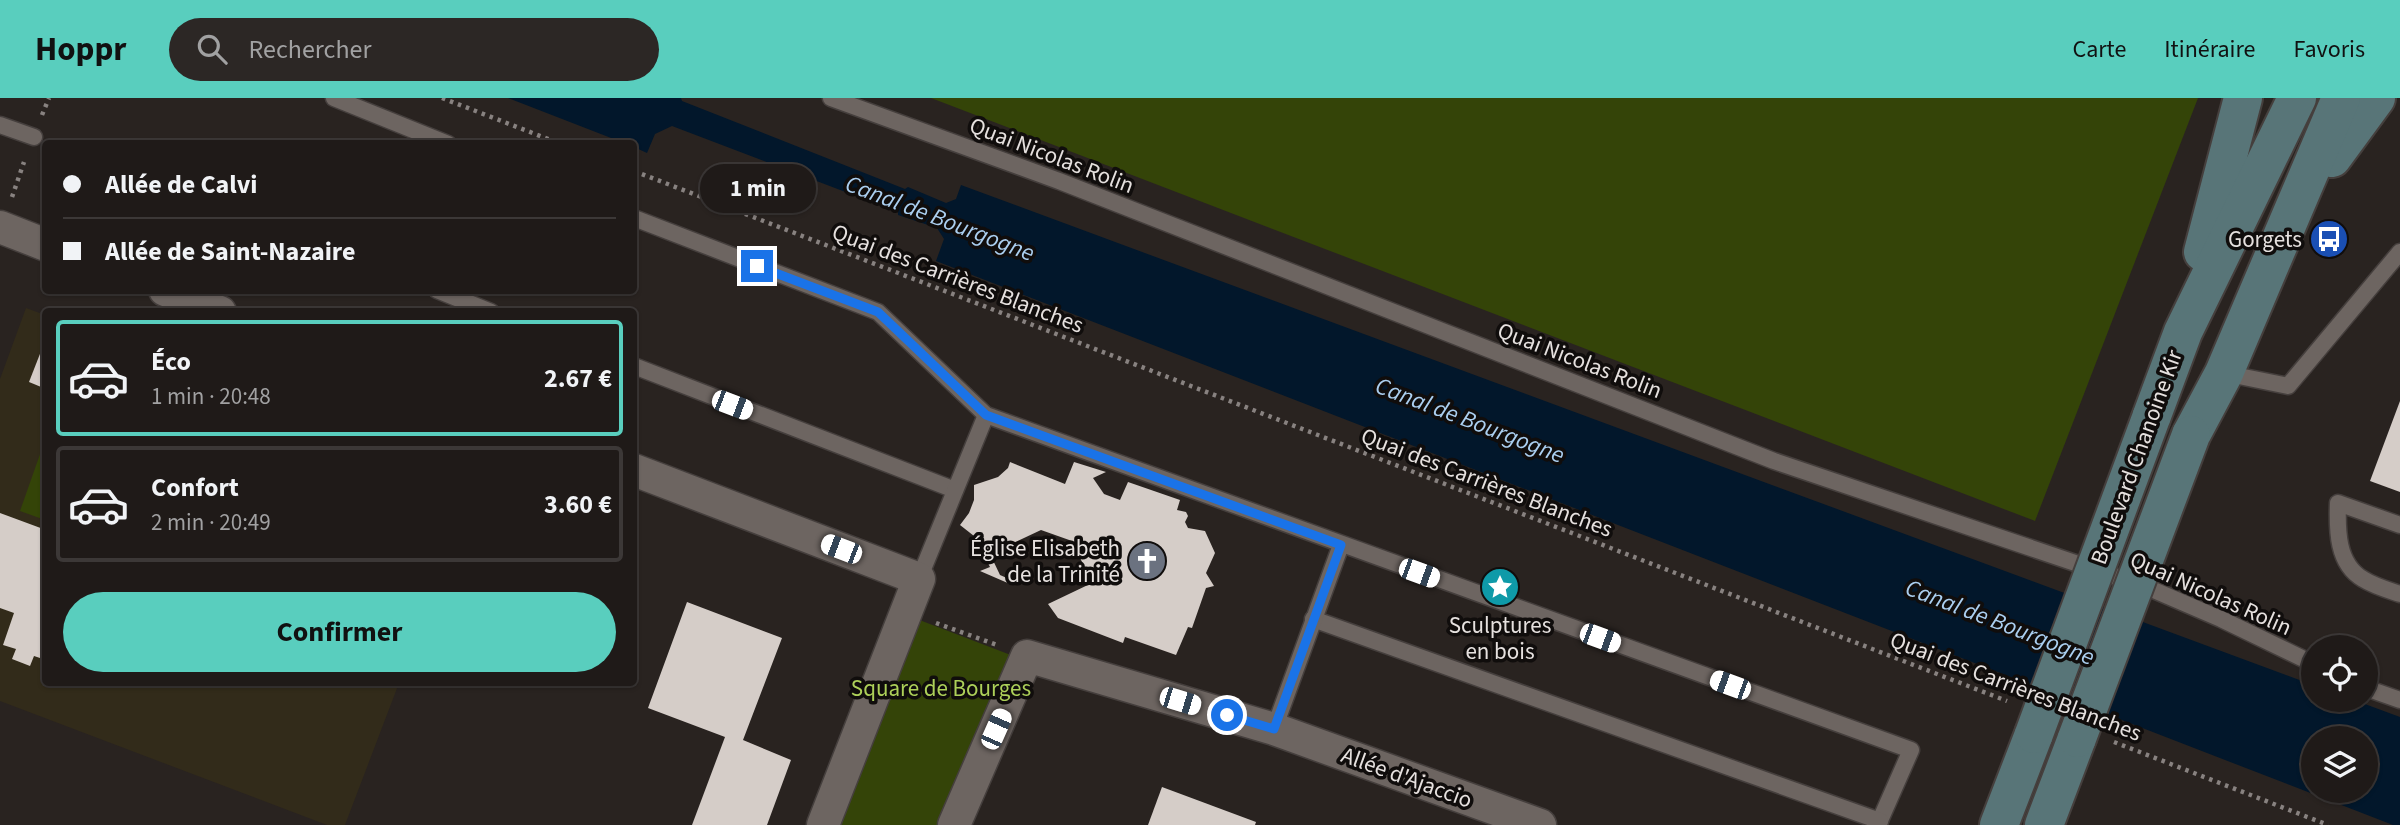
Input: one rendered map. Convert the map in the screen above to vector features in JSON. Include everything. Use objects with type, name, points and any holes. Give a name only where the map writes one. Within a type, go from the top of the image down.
[{"type":"main road","points":[[2185,326],[2243,98]]},
{"type":"main road","name":"Boulevard Chanoine Kir","points":[[1999,825],[2185,326],[2297,98]]},
{"type":"main road","name":"Boulevard Chanoine Kir","points":[[2050,808],[2191,435],[2224,373],[2341,98]]},
{"type":"main road","points":[[2293,210],[2376,98]]},
{"type":"street","points":[[0,228],[42,243]]},
{"type":"street","points":[[175,294],[210,308]]},
{"type":"street","points":[[637,471],[919,579],[823,825]]},
{"type":"street","points":[[954,825],[1027,656]]},
{"type":"street","name":"Allée d'Ajaccio","points":[[1027,656],[1274,729],[1540,825]]},
{"type":"lane","points":[[334,98],[438,140]]},
{"type":"lane","name":"Quai Nicolas Rolin","points":[[831,98],[1059,181],[1774,461],[2149,588],[2301,658]]},
{"type":"lane","points":[[0,125],[34,137]]},
{"type":"lane","points":[[637,219],[878,312],[986,415],[1911,750],[1879,823],[1313,619]]},
{"type":"lane","points":[[2224,373],[2288,386],[2400,251]]},
{"type":"lane","points":[[447,294],[481,308]]},
{"type":"lane","points":[[637,367],[955,490]]},
{"type":"lane","points":[[919,579],[986,415]]},
{"type":"lane","points":[[2400,525],[2338,503],[2337,529],[2345,562],[2362,579],[2400,594]]},
{"type":"lane","points":[[1274,729],[1341,545]]},
{"type":"lane","points":[[2378,692],[2400,700]]},
{"type":"path","points":[[442,98],[551,140]]},
{"type":"path","name":"Quai des Carrières Blanches","points":[[637,173],[2015,704]]},
{"type":"path","points":[[906,612],[1027,656]]},
{"type":"path","name":"Quai des Carrières Blanches","points":[[2106,739],[2328,825]]},
{"type":"shaded area","points":[[26,308],[42,314],[42,686],[398,686],[345,825],[327,825],[0,701],[0,379]]},
{"type":"green space","points":[[931,98],[2198,98],[2035,521]]},
{"type":"green space","points":[[42,449],[42,519],[20,511]]},
{"type":"green space","name":"Square de Bourges","points":[[909,616],[1016,657],[942,825],[829,825]]},
{"type":"water","name":"Canal de Bourgogne","points":[[508,98],[681,98],[682,101],[946,203],[956,199],[961,185],[2301,681],[2301,712],[2378,712],[2378,709],[2400,717],[2400,825],[2393,825],[2336,803],[2378,803],[2378,726],[2301,726],[2301,789],[936,261],[944,239],[937,228],[898,215],[898,212],[672,126],[655,134],[647,153],[637,148],[637,140],[616,140]]},
{"type":"building","points":[[42,349],[42,387],[29,382]]},
{"type":"building","points":[[2400,401],[2400,492],[2370,481]]},
{"type":"building","name":"Église Elisabeth de la Trinité","points":[[1010,462],[1065,484],[1074,462],[1106,472],[1093,478],[1104,494],[1120,500],[1128,482],[1180,500],[1177,510],[1186,512],[1188,516],[1185,522],[1188,528],[1205,531],[1215,553],[1206,573],[1214,586],[1206,588],[1192,628],[1188,627],[1176,655],[1125,637],[1123,643],[1058,618],[1048,604],[1092,583],[1072,541],[1041,530],[990,554],[1000,575],[1016,582],[1010,584],[980,571],[990,567],[974,536],[960,525],[974,500],[974,485],[998,477],[1008,468]]},
{"type":"building","points":[[0,513],[42,529],[42,659],[34,656],[30,666],[12,659],[16,649],[3,645],[14,613],[0,608]]},
{"type":"building","points":[[687,602],[782,638],[743,740],[791,760],[767,825],[692,825],[725,737],[648,708]]},
{"type":"building","points":[[1162,787],[1256,822],[1255,825],[1148,825]]},
{"type":"place","name":"Gorgets","points":[[2329,239]]},
{"type":"place","name":"Église Elisabeth de la Trinité","points":[[1147,561]]},
{"type":"place","name":"Sculptures en bois","points":[[1500,587]]},
{"type":"route","points":[[757,266],[878,312],[986,415],[1341,545],[1274,729],[1227,715]]}]
